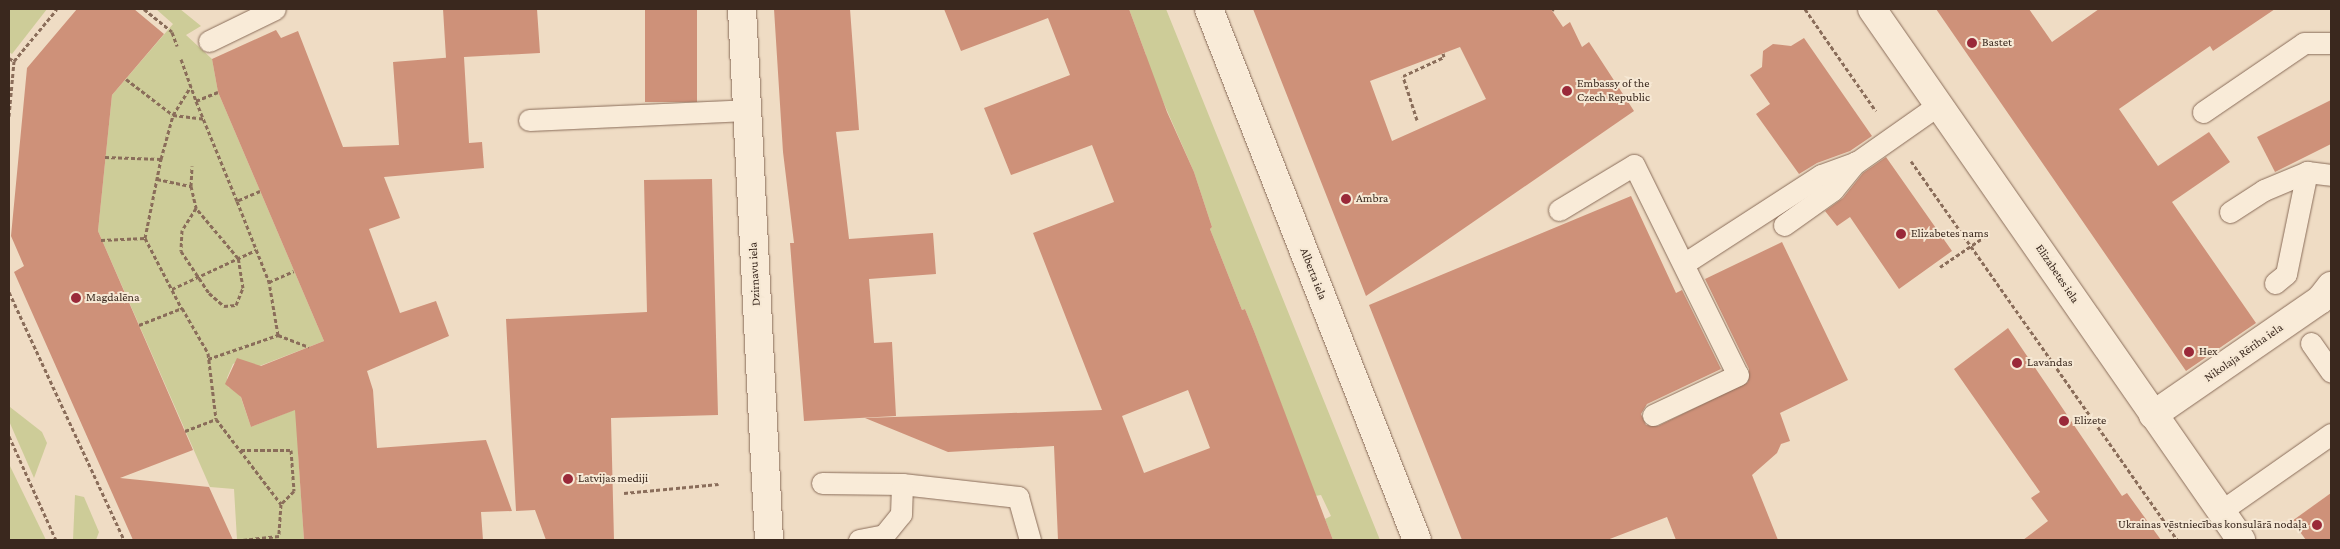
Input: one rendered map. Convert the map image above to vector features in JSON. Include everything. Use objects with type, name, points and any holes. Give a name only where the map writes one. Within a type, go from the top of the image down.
[{"type":"street","name":"Dzirnavu iela","points":[[742,9],[769,540]]},
{"type":"street","name":"Alberta iela","points":[[1209,9],[1417,540]]},
{"type":"street","name":"Elizabetes iela","points":[[1872,9],[2241,540]]},
{"type":"street","name":"Nikolaja Rēriha iela","points":[[2153,415],[2320,300],[2331,286]]},
{"type":"lane","points":[[209,41],[275,9]]},
{"type":"lane","points":[[2203,112],[2304,43],[2331,42]]},
{"type":"lane","points":[[1784,225],[1833,190],[1857,162],[1938,105]]},
{"type":"lane","points":[[529,120],[747,110]]},
{"type":"lane","points":[[1685,263],[1821,175],[1857,162]]},
{"type":"lane","points":[[1559,210],[1634,165],[1685,263],[1738,375],[1653,415]]},
{"type":"lane","points":[[2230,212],[2264,190],[2307,172],[2331,176]]},
{"type":"lane","points":[[2275,283],[2286,274],[2307,172]]},
{"type":"lane","points":[[2311,343],[2331,372]]},
{"type":"lane","points":[[2221,511],[2331,434]]},
{"type":"lane","points":[[822,483],[902,484],[1018,497],[1030,540]]},
{"type":"lane","points":[[859,540],[884,535],[901,514],[902,484]]},
{"type":"path","points":[[9,116],[14,61],[56,9]]},
{"type":"path","points":[[144,9],[172,32],[196,101],[269,282],[278,335]]},
{"type":"path","points":[[1805,9],[2177,540]]},
{"type":"path","points":[[1417,120],[1403,76],[1444,57],[1443,54]]},
{"type":"path","points":[[9,58],[14,61]]},
{"type":"path","points":[[126,78],[173,115],[204,119]]},
{"type":"path","points":[[191,86],[173,115],[161,159],[145,238],[208,359],[216,419],[281,504],[279,538],[242,540]]},
{"type":"path","points":[[196,101],[218,92]]},
{"type":"path","points":[[105,157],[161,159]]},
{"type":"path","points":[[192,166],[191,186],[196,208],[238,258],[243,288],[236,305],[224,306],[209,293],[181,251],[182,230],[196,208]]},
{"type":"path","points":[[157,179],[191,186]]},
{"type":"path","points":[[237,200],[260,191]]},
{"type":"path","points":[[101,240],[145,238]]},
{"type":"path","points":[[172,289],[256,250]]},
{"type":"path","points":[[1940,267],[1963,252]]},
{"type":"path","points":[[269,282],[294,271]]},
{"type":"path","points":[[9,292],[124,540]]},
{"type":"path","points":[[139,325],[182,308],[184,311]]},
{"type":"path","points":[[208,359],[278,335],[308,348]]},
{"type":"path","points":[[185,431],[216,419]]},
{"type":"path","points":[[9,436],[56,540]]},
{"type":"path","points":[[240,450],[291,450],[294,491],[281,504]]},
{"type":"path","points":[[624,493],[719,484]]},
{"type":"shaded area","points":[[9,9],[47,9],[12,54],[9,52]]},
{"type":"shaded area","points":[[156,9],[180,9],[201,26],[186,35],[212,59],[218,92],[324,341],[257,367],[239,361],[233,364],[227,378],[228,387],[239,392],[251,427],[304,406],[305,451],[298,452],[304,540],[237,540],[234,489],[210,487],[98,231],[112,95],[173,24]]},
{"type":"shaded area","points":[[1129,9],[1166,9],[1380,540],[1333,540],[1325,519],[1331,516],[1321,495],[1315,496],[1254,331],[1245,309],[1242,310],[1210,229],[1212,227],[1194,172],[1143,56],[1146,55]]},
{"type":"shaded area","points":[[10,407],[42,432],[47,443],[34,478],[9,421]]},
{"type":"shaded area","points":[[9,464],[46,540],[9,540]]},
{"type":"shaded area","points":[[75,495],[84,497],[99,532],[96,540],[73,540]]},
{"type":"building","name":"Magdalēna","points":[[77,9],[134,9],[164,34],[112,95],[98,231],[193,450],[120,478],[209,487],[233,540],[133,540],[14,272],[24,266],[11,236],[27,68]]},
{"type":"building","points":[[443,9],[537,9],[540,53],[464,57],[469,143],[482,142],[484,168],[384,177],[400,218],[369,229],[400,313],[436,301],[449,336],[367,371],[373,390],[377,448],[486,440],[512,511],[481,512],[483,540],[304,540],[295,410],[251,427],[241,397],[225,384],[237,358],[261,366],[324,341],[218,92],[212,59],[276,30],[281,38],[298,31],[343,147],[399,145],[393,62],[446,58]]},
{"type":"building","points":[[645,9],[697,9],[697,102],[645,102]]},
{"type":"building","points":[[774,9],[850,9],[859,130],[836,132],[849,239],[933,233],[936,274],[869,279],[874,343],[892,342],[896,416],[804,421],[790,243],[794,243],[783,152]]},
{"type":"building","points":[[944,9],[1129,9],[1167,112],[1194,172],[1212,227],[1210,229],[1242,310],[1245,309],[1254,331],[1333,540],[1058,540],[1054,446],[948,452],[865,418],[1102,410],[1033,233],[1114,202],[1092,145],[1011,175],[984,108],[1070,75],[1048,18],[961,51]],"holes":[[[1188,390],[1210,448],[1144,473],[1122,416]]]},
{"type":"building","points":[[1253,9],[1551,9],[1563,27],[1570,22],[1582,47],[1589,42],[1634,111],[1366,296]],"holes":[[[1460,47],[1486,99],[1392,141],[1370,81]]]},
{"type":"building","points":[[1936,9],[2029,9],[2052,42],[2099,9],[2275,9],[2213,51],[2210,46],[2119,109],[2158,166],[2209,132],[2230,162],[2172,202],[2256,323],[2186,371]]},
{"type":"building","points":[[1804,38],[1872,136],[1850,151],[1817,163],[1799,174],[1756,114],[1770,104],[1750,75],[1762,67],[1763,51],[1773,44],[1791,46]]},
{"type":"building","points":[[2331,100],[2331,144],[2275,172],[2257,137]]},
{"type":"building","name":"Elizabetes nams","points":[[1886,157],[1952,251],[1899,289],[1850,217],[1837,226],[1825,211],[1843,198],[1863,173]]},
{"type":"building","points":[[712,179],[718,415],[611,418],[614,540],[546,540],[535,510],[516,511],[506,319],[647,312],[644,180]]},
{"type":"building","points":[[1631,196],[1676,293],[1682,290],[1721,369],[1647,404],[1641,414],[1646,425],[1658,426],[1748,382],[1749,369],[1705,279],[1782,242],[1848,380],[1780,413],[1790,441],[1781,444],[1777,453],[1752,475],[1778,540],[1676,540],[1667,517],[1607,540],[1462,540],[1369,305]]},
{"type":"building","points":[[2008,328],[2122,496],[2127,493],[2161,540],[2023,540],[2048,521],[2031,498],[2040,492],[1954,369]]},
{"type":"building","points":[[2331,493],[2331,540],[2306,540],[2292,521]]},
{"type":"place","name":"Bastet","points":[[1972,43]]},
{"type":"place","name":"Embassy of the Czech Republic","points":[[1567,91]]},
{"type":"place","name":"Ambra","points":[[1346,199]]},
{"type":"place","name":"Elizabetes nams","points":[[1901,234]]},
{"type":"place","name":"Magdalēna","points":[[76,298]]},
{"type":"place","name":"Hex","points":[[2189,352]]},
{"type":"place","name":"Lavandas","points":[[2017,363]]},
{"type":"place","name":"Elizete","points":[[2064,421]]},
{"type":"place","name":"Latvijas mediji","points":[[568,479]]},
{"type":"place","name":"Ukrainas vēstniecības konsulārā nodaļa","points":[[2317,525]]}]
